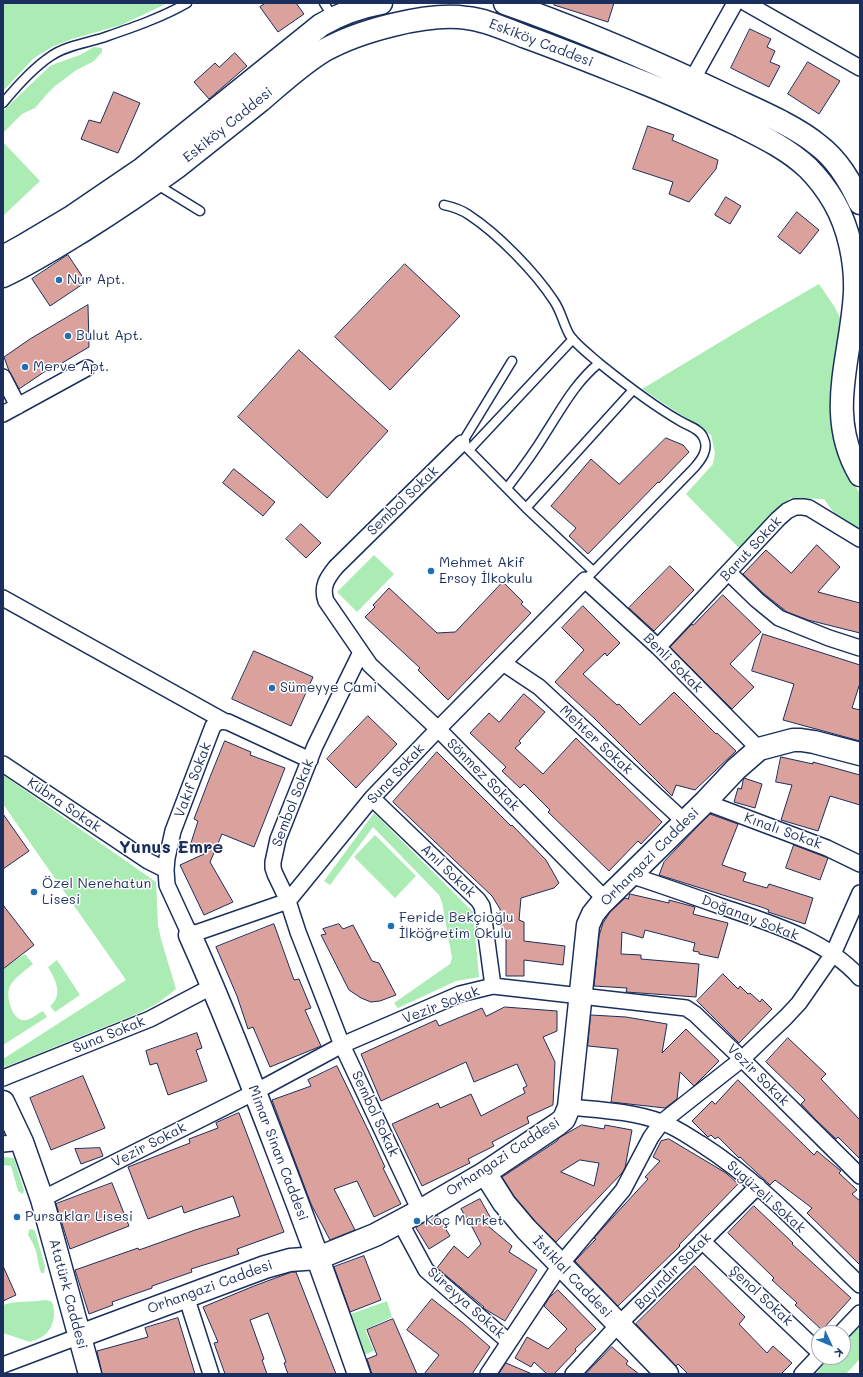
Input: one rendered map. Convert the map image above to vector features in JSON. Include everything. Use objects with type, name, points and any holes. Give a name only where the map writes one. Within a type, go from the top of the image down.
[{"type":"street","points":[[3,257],[70,218],[142,169],[186,135],[320,25],[329,10],[354,9],[381,3]]},
{"type":"street","points":[[505,3],[609,43],[766,114],[796,130],[818,144],[836,162],[852,185],[860,203]]},
{"type":"street","points":[[692,80],[735,3]]},
{"type":"street","points":[[746,3],[860,68]]},
{"type":"street","name":"Eskiköy Caddesi","points":[[3,276],[54,248],[116,210],[217,135],[291,75],[338,43],[372,31],[413,21],[456,16],[471,18],[540,42],[671,94],[728,120],[783,149],[809,169],[827,191],[836,206],[843,222],[853,259],[855,291],[841,400],[842,419],[848,452],[860,475]]},
{"type":"street","points":[[3,414],[87,368]]},
{"type":"street","points":[[3,377],[18,406]]},
{"type":"street","name":"Sembol Sokak","points":[[420,1210],[342,1045],[298,932],[288,901],[275,874],[273,862],[278,839],[326,721],[356,665],[361,652],[326,601],[323,593],[324,585],[328,576],[466,447]]},
{"type":"street","name":"Barut Sokak","points":[[658,647],[778,518],[787,511],[795,507],[809,508],[860,539]]},
{"type":"street","points":[[728,572],[757,600],[779,618],[860,648]]},
{"type":"street","name":"Benli Sokak","points":[[589,576],[759,749]]},
{"type":"street","name":"Suna Sokak","points":[[288,901],[372,798],[589,576]]},
{"type":"street","points":[[3,598],[224,721],[310,760]]},
{"type":"street","name":"Sönmez Sokak","points":[[361,652],[370,665],[438,729],[605,899]]},
{"type":"street","name":"Mehter Sokak","points":[[503,663],[539,687],[685,822]]},
{"type":"street","name":"Vakıf Sokak","points":[[190,935],[167,885],[166,870],[169,845],[213,726],[220,721],[224,721]]},
{"type":"street","name":"Orhangazi Caddesi","points":[[3,1365],[281,1261],[318,1258],[375,1235],[485,1172],[558,1124],[564,1119],[569,1107],[588,925],[605,899],[685,822],[736,769],[759,749],[793,740],[800,740],[814,742],[860,754]]},
{"type":"street","name":"Kübra Sokak","points":[[3,764],[148,861],[166,870]]},
{"type":"street","name":"Anıl Sokak","points":[[372,798],[478,900],[482,906],[493,986]]},
{"type":"street","name":"Kınalı Sokak","points":[[705,802],[828,848],[860,864]]},
{"type":"street","name":"Doğanay Sokak","points":[[630,875],[767,922],[816,944],[833,954],[844,962],[860,978]]},
{"type":"street","points":[[488,1374],[561,1264],[623,1190],[651,1137],[662,1122],[742,1059],[799,1003],[833,954],[860,894]]},
{"type":"street","points":[[190,935],[288,901]]},
{"type":"street","name":"Mimar Sinan Caddesi","points":[[190,935],[213,986],[255,1092],[318,1258],[359,1374]]},
{"type":"street","name":"Suna Sokak","points":[[3,1078],[150,1019],[213,986]]},
{"type":"street","name":"Vezir Sokak","points":[[42,1199],[255,1092],[342,1045],[460,994],[493,986],[686,1008],[695,1014],[742,1059],[860,1176]]},
{"type":"street","name":"Atatürk Caddesi","points":[[3,1102],[13,1143],[42,1199],[90,1374]]},
{"type":"street","name":"Sugüzeli Sokak","points":[[569,1107],[642,1116],[662,1122],[687,1135],[737,1168],[758,1186],[860,1285]]},
{"type":"street","name":"İstiklal Caddesi","points":[[485,1172],[504,1203],[518,1221],[666,1374]]},
{"type":"street","name":"Bayındır Sokak","points":[[573,1374],[618,1325],[758,1186]]},
{"type":"street","name":"Süreyya Sokak","points":[[400,1222],[426,1270],[509,1342]]},
{"type":"street","name":"Şenol Sokak","points":[[702,1241],[811,1344]]},
{"type":"street","points":[[186,1296],[210,1374]]},
{"type":"street","points":[[848,1325],[860,1312]]},
{"type":"street","points":[[802,1374],[811,1364]]},
{"type":"lane","points":[[3,103],[29,75],[51,55],[150,20],[186,3]]},
{"type":"lane","points":[[154,183],[200,211]]},
{"type":"lane","points":[[444,205],[468,214],[496,237],[522,263],[542,285],[554,302],[564,319],[569,334],[599,363],[633,390],[681,422],[700,432],[706,445],[705,452],[694,468],[589,576],[507,488],[466,447]]},
{"type":"lane","points":[[466,447],[574,340]]},
{"type":"lane","points":[[466,447],[512,361]]},
{"type":"lane","points":[[507,488],[533,453],[574,388],[588,372],[599,363]]},
{"type":"lane","points":[[526,508],[633,390]]},
{"type":"green space","points":[[3,3],[168,3],[121,25],[72,39],[52,47],[34,58],[3,91]]},
{"type":"green space","points":[[94,47],[102,48],[102,52],[94,61],[75,71],[54,87],[35,108],[22,114],[3,133],[3,111],[50,66],[80,55]]},
{"type":"green space","points":[[3,142],[40,181],[3,216]]},
{"type":"green space","points":[[819,284],[834,306],[842,322],[845,468],[860,494],[860,533],[840,521],[824,499],[790,498],[741,550],[686,494],[713,464],[715,453],[711,435],[642,389]]},
{"type":"green space","points":[[374,555],[394,574],[357,612],[337,592]]},
{"type":"green space","points":[[3,775],[156,882],[158,925],[176,989],[158,1003],[139,1013],[5,1067],[3,1065],[3,1059],[126,980],[3,804]]},
{"type":"green space","points":[[374,813],[473,912],[479,977],[456,981],[398,1008],[394,1003],[450,964],[452,958],[442,902],[439,895],[373,827],[330,885],[324,881]]},
{"type":"green space","points":[[375,835],[416,876],[395,898],[354,857]]},
{"type":"green space","points":[[25,954],[33,964],[10,986],[8,996],[11,1008],[13,1013],[21,1020],[26,1020],[43,1011],[47,1017],[3,1045],[3,968]]},
{"type":"green space","points":[[57,960],[80,995],[55,1012],[50,1006],[57,997],[57,987],[48,967]]},
{"type":"green space","points":[[3,1157],[14,1158],[24,1190],[23,1194],[18,1191],[11,1166],[3,1165]]},
{"type":"green space","points":[[32,1229],[35,1231],[45,1266],[44,1273],[41,1273],[36,1250],[28,1235],[29,1230]]},
{"type":"green space","points":[[45,1300],[51,1301],[54,1308],[54,1316],[49,1330],[43,1336],[30,1342],[3,1333],[3,1305]]},
{"type":"green space","points":[[387,1301],[392,1317],[365,1330],[374,1351],[363,1355],[348,1315]]},
{"type":"green space","points":[[860,1326],[859,1360],[846,1374],[815,1374],[823,1365],[851,1365],[851,1336]]},
{"type":"building","points":[[266,3],[296,3],[304,14],[278,32],[260,7]]},
{"type":"building","points":[[555,3],[614,3],[608,22],[554,5]]},
{"type":"building","points":[[750,29],[771,39],[767,47],[775,51],[770,62],[780,66],[769,87],[731,68]]},
{"type":"building","points":[[235,53],[247,66],[209,99],[194,82],[215,63],[219,67]]},
{"type":"building","points":[[808,62],[840,81],[819,114],[788,94]]},
{"type":"building","points":[[114,92],[140,103],[118,153],[81,139],[89,120],[100,123]]},
{"type":"building","points":[[648,126],[674,135],[672,140],[718,160],[716,169],[689,202],[669,194],[673,182],[633,169]]},
{"type":"building","points":[[726,197],[741,206],[730,224],[715,215]]},
{"type":"building","points":[[797,212],[819,230],[800,254],[778,237]]},
{"type":"building","name":"Nur Apt.","points":[[68,255],[86,282],[50,306],[32,279]]},
{"type":"building","points":[[405,264],[460,316],[390,390],[335,337]]},
{"type":"building","points":[[88,305],[89,347],[57,366],[56,364],[19,389],[9,371],[4,357],[30,339]]},
{"type":"building","points":[[299,350],[388,431],[327,498],[238,417]]},
{"type":"building","points":[[666,438],[683,445],[689,452],[588,554],[569,536],[576,528],[551,506],[591,459],[619,484]]},
{"type":"building","points":[[234,469],[275,502],[263,516],[223,483]]},
{"type":"building","points":[[301,524],[321,543],[306,558],[286,539]]},
{"type":"building","points":[[817,545],[840,567],[818,592],[860,603],[860,633],[808,620],[787,612],[763,593],[743,574],[766,550],[791,573]]},
{"type":"building","points":[[670,566],[694,590],[654,631],[629,608]]},
{"type":"building","points":[[503,582],[523,602],[521,604],[531,613],[448,700],[418,670],[420,668],[365,617],[375,607],[373,605],[389,588],[437,633],[455,632]]},
{"type":"building","points":[[723,595],[761,632],[730,664],[754,687],[732,709],[670,647]]},
{"type":"building","points":[[583,606],[620,643],[607,656],[605,653],[583,674],[617,705],[619,704],[640,725],[674,692],[716,734],[717,733],[736,751],[695,790],[676,785],[672,796],[595,719],[555,682],[584,650],[562,628]]},
{"type":"building","points":[[763,634],[860,665],[860,683],[852,708],[860,710],[860,741],[783,720],[794,684],[752,671]]},
{"type":"building","name":"Sümeyye Cami","points":[[254,651],[313,677],[291,726],[232,699]]},
{"type":"building","points":[[524,694],[545,712],[519,741],[521,743],[515,748],[543,774],[576,738],[662,822],[641,844],[638,841],[609,871],[548,812],[550,810],[524,784],[520,788],[502,771],[506,767],[470,733],[489,713],[499,722]]},
{"type":"building","points":[[368,716],[397,744],[356,788],[327,759]]},
{"type":"building","points":[[225,741],[251,752],[250,755],[285,768],[254,847],[222,834],[210,862],[233,902],[204,915],[180,865],[204,854],[189,849],[198,821],[194,819]]},
{"type":"building","points":[[437,752],[546,860],[559,883],[554,888],[521,898],[519,920],[524,922],[524,941],[565,946],[563,965],[524,960],[524,976],[506,976],[506,935],[502,935],[500,909],[492,896],[393,802]]},
{"type":"building","points":[[781,757],[813,764],[813,762],[860,775],[860,805],[830,796],[818,831],[781,820],[792,785],[776,782]]},
{"type":"building","points":[[744,778],[762,784],[755,808],[734,802],[738,788],[741,789]]},
{"type":"building","points":[[3,814],[29,851],[3,869]]},
{"type":"building","points":[[710,814],[738,824],[722,865],[746,873],[743,881],[767,888],[769,884],[813,898],[805,924],[768,912],[769,910],[761,907],[659,875],[664,862]]},
{"type":"building","points":[[794,845],[828,858],[820,880],[786,868]]},
{"type":"building","points":[[630,894],[669,903],[669,900],[695,907],[693,914],[728,923],[718,958],[699,954],[699,952],[693,951],[695,943],[645,930],[643,938],[622,932],[621,954],[641,955],[641,959],[699,964],[696,997],[626,992],[627,988],[594,986],[599,936],[603,923],[610,912],[625,898],[628,899]]},
{"type":"building","points":[[3,905],[34,945],[3,969]]},
{"type":"building","points":[[274,924],[294,980],[299,979],[311,1008],[305,1010],[321,1046],[270,1067],[253,1027],[248,1029],[237,996],[216,947]]},
{"type":"building","points":[[339,924],[343,929],[353,925],[372,961],[379,963],[396,995],[380,1001],[371,1002],[361,998],[349,990],[321,935],[326,934],[323,929]]},
{"type":"building","points":[[723,974],[738,989],[740,986],[748,994],[750,993],[760,1002],[762,999],[772,1009],[739,1043],[697,1001]]},
{"type":"building","points":[[505,1007],[557,1011],[557,1031],[543,1037],[555,1062],[553,1105],[527,1117],[529,1123],[492,1142],[494,1146],[468,1159],[470,1163],[422,1186],[392,1124],[438,1103],[440,1108],[471,1094],[481,1116],[525,1093],[523,1088],[527,1086],[517,1064],[474,1082],[466,1062],[381,1101],[361,1054],[436,1020],[439,1026],[482,1008],[486,1016]]},
{"type":"building","points":[[591,1015],[626,1017],[667,1024],[662,1053],[686,1029],[719,1061],[694,1086],[680,1072],[677,1099],[665,1108],[611,1102],[618,1049],[588,1046]]},
{"type":"building","points":[[197,1033],[202,1048],[196,1050],[207,1081],[168,1095],[157,1063],[150,1065],[146,1051]]},
{"type":"building","points":[[788,1038],[826,1074],[821,1079],[860,1120],[860,1159],[838,1137],[836,1139],[816,1120],[801,1104],[805,1100],[766,1062]]},
{"type":"building","points":[[337,1066],[370,1134],[385,1167],[383,1168],[401,1204],[374,1217],[357,1181],[334,1189],[355,1230],[330,1240],[311,1204],[272,1100],[311,1086],[308,1080]]},
{"type":"building","points":[[83,1076],[105,1128],[51,1150],[30,1098]]},
{"type":"building","points":[[738,1080],[814,1155],[817,1151],[841,1171],[839,1173],[857,1190],[852,1194],[860,1201],[860,1265],[807,1213],[812,1208],[775,1180],[770,1185],[718,1137],[715,1139],[711,1135],[708,1137],[692,1121],[712,1101],[715,1104]]},
{"type":"building","points":[[239,1113],[284,1232],[237,1249],[239,1254],[191,1269],[192,1272],[112,1302],[113,1305],[89,1314],[75,1270],[138,1248],[139,1250],[240,1216],[233,1196],[184,1213],[182,1206],[148,1219],[128,1167],[190,1143],[189,1139],[218,1128],[216,1123]]},
{"type":"building","points":[[582,1125],[604,1129],[605,1125],[632,1130],[625,1168],[622,1173],[556,1242],[535,1221],[514,1196],[502,1177],[557,1141],[559,1138]],"holes":[[[580,1160],[599,1163],[594,1186],[561,1172]]]},
{"type":"building","points":[[669,1139],[726,1173],[738,1184],[679,1245],[680,1246],[618,1306],[575,1261],[648,1179],[645,1177],[660,1161],[653,1157],[661,1141]]},
{"type":"building","points":[[100,1148],[103,1156],[81,1164],[75,1149]]},
{"type":"building","points":[[112,1183],[129,1226],[70,1249],[56,1204]]},
{"type":"building","points":[[480,1199],[493,1222],[488,1226],[512,1246],[509,1252],[537,1270],[505,1321],[483,1308],[484,1307],[437,1268],[454,1246],[468,1258],[481,1244],[471,1225],[473,1222],[470,1224],[461,1209]]},
{"type":"building","points":[[754,1206],[793,1243],[792,1244],[851,1298],[827,1325],[817,1325],[795,1305],[797,1303],[772,1280],[774,1278],[728,1233]]},
{"type":"building","points":[[437,1215],[450,1236],[429,1249],[416,1228]]},
{"type":"building","points":[[364,1256],[381,1300],[350,1312],[334,1267]]},
{"type":"building","points":[[3,1266],[16,1295],[3,1301]]},
{"type":"building","points":[[695,1266],[745,1317],[739,1324],[767,1353],[773,1346],[792,1363],[781,1374],[688,1374],[678,1364],[676,1366],[636,1324]]},
{"type":"building","points":[[292,1272],[296,1272],[336,1374],[288,1374],[284,1363],[286,1362],[268,1313],[250,1320],[264,1359],[262,1360],[267,1374],[225,1374],[214,1343],[218,1342],[203,1307]]},
{"type":"building","points":[[558,1290],[596,1329],[575,1349],[576,1351],[554,1374],[547,1374],[534,1362],[531,1367],[515,1358],[527,1337],[548,1349],[567,1329],[544,1306],[549,1298]]},
{"type":"building","points":[[432,1299],[490,1347],[472,1374],[424,1374],[439,1355],[407,1330]]},
{"type":"building","points":[[178,1318],[195,1374],[102,1374],[97,1351],[148,1337],[145,1328]]},
{"type":"building","points":[[393,1319],[417,1374],[372,1374],[367,1359],[377,1355],[367,1330]]},
{"type":"building","points":[[612,1347],[628,1361],[626,1364],[639,1374],[586,1374]]},
{"type":"building","points":[[506,1363],[532,1374],[499,1374]]},
{"type":"place","name":"Nur Apt.","points":[[59,280]]},
{"type":"place","name":"Bulut Apt.","points":[[68,336]]},
{"type":"place","name":"Merve Apt.","points":[[25,367]]},
{"type":"place","name":"Mehmet Akif Ersoy İlkokulu","points":[[431,571]]},
{"type":"place","name":"Sümeyye Cami","points":[[272,688]]},
{"type":"place","name":"Özel Nenehatun Lisesi","points":[[34,892]]},
{"type":"place","name":"Feride Bekçioğlu İlköğretim Okulu","points":[[391,926]]},
{"type":"place","name":"Pursaklar Lisesi","points":[[17,1217]]},
{"type":"place","name":"Koç Market","points":[[417,1221]]},
{"type":"district","name":"Yunus Emre","points":[[171,847]]}]
